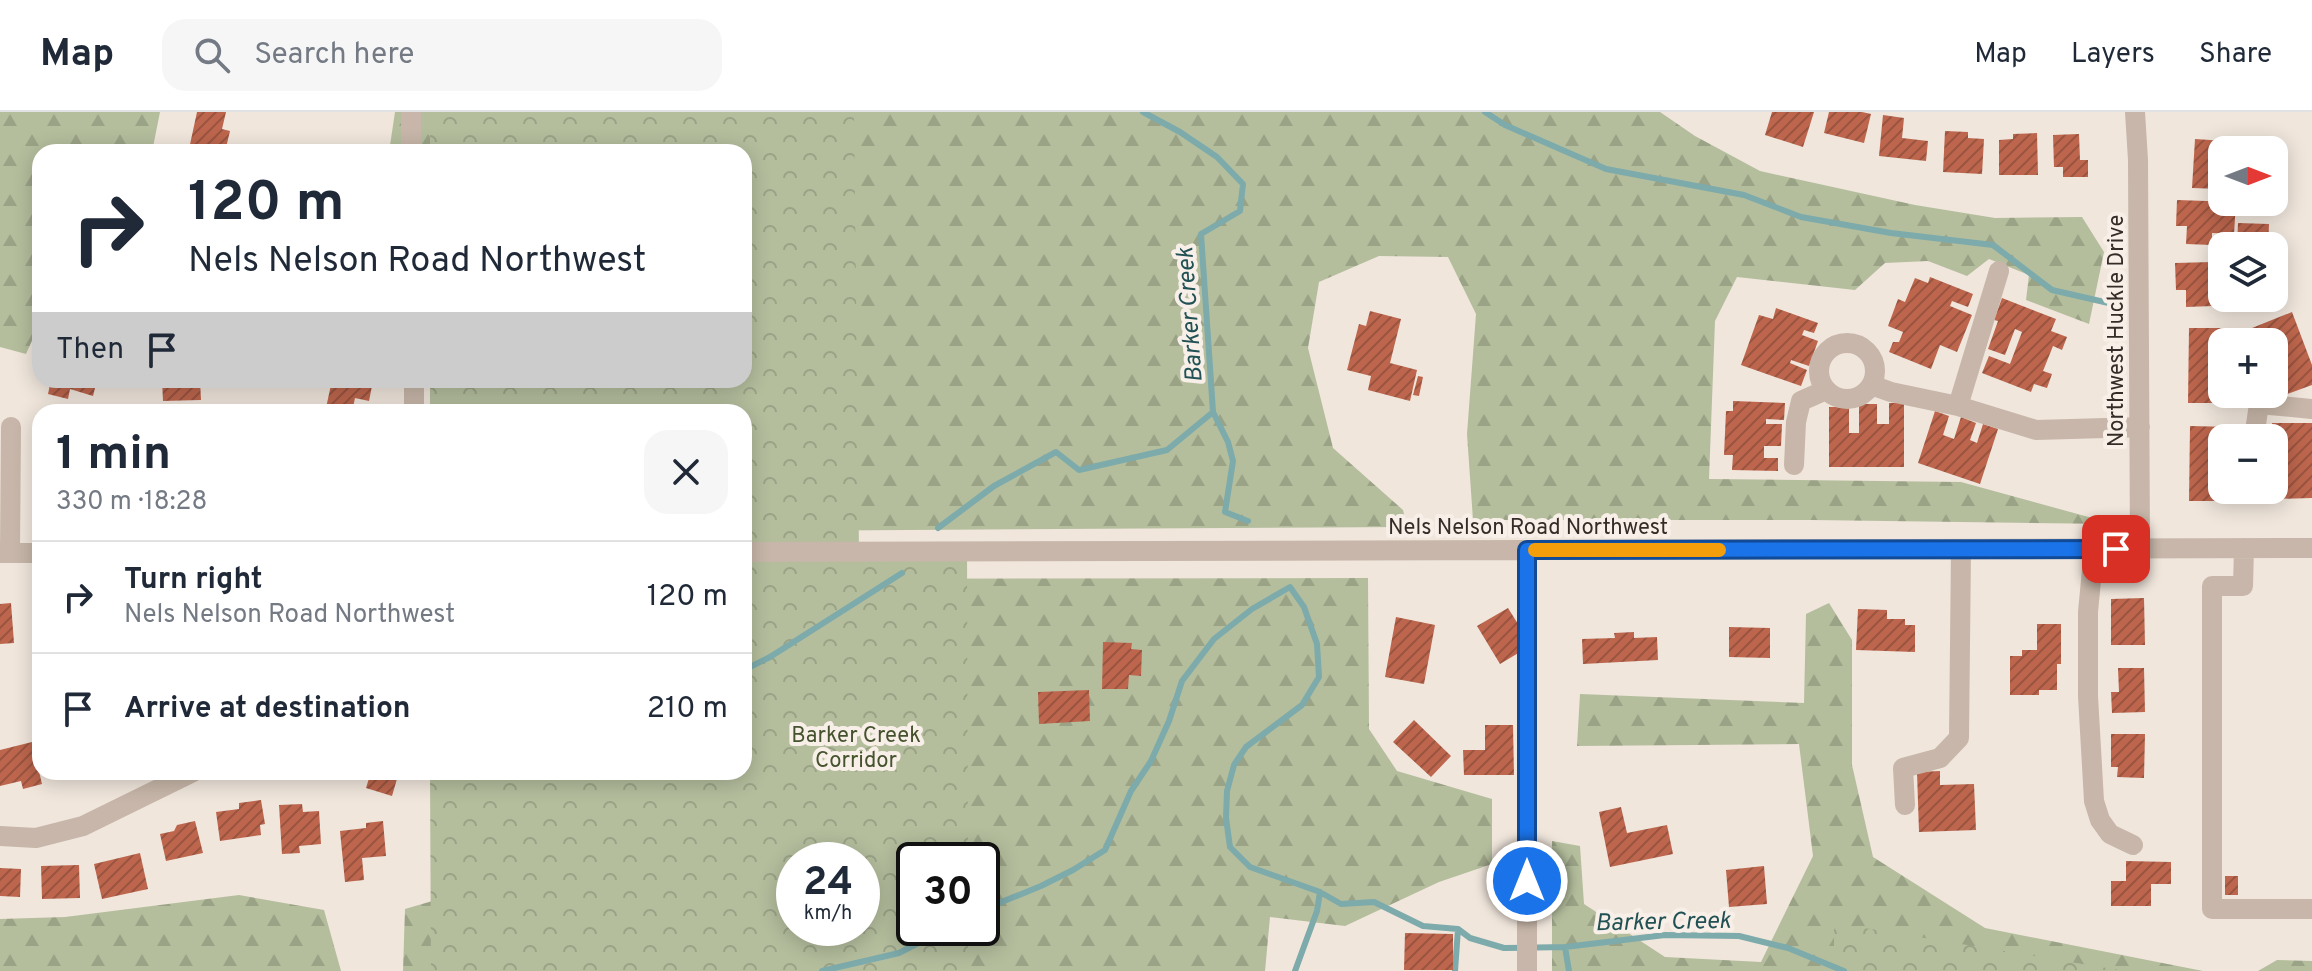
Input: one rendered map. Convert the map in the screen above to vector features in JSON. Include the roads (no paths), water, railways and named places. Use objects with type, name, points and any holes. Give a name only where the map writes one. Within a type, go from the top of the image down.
[{"type":"street","points":[[411,112],[411,144]]},
{"type":"street","name":"Northwest Huckle Drive","points":[[2135,112],[2138,160],[2140,549]]},
{"type":"street","points":[[1958,406],[1999,271]]},
{"type":"street","points":[[1840,344],[1858,346],[1872,359],[1875,368],[1871,385],[1858,397],[1849,399],[1841,399],[1826,390],[1819,372],[1824,355],[1840,344]]},
{"type":"street","points":[[1871,385],[1958,406],[2036,430],[2140,427]]},
{"type":"street","points":[[1794,465],[1796,422],[1801,401],[1826,390]]},
{"type":"street","points":[[2288,405],[2312,409]]},
{"type":"street","points":[[11,427],[5,553],[32,553]]},
{"type":"street","points":[[2244,548],[2243,586],[2212,586],[2212,909],[2312,909]]},
{"type":"street","name":"Nels Nelson Road Northwest","points":[[752,552],[2312,548]]},
{"type":"street","points":[[1905,805],[1903,768],[1940,758],[1959,738],[1961,549]]},
{"type":"street","points":[[2092,549],[2088,682],[2094,801],[2100,820],[2110,834],[2133,845]]},
{"type":"street","points":[[1527,550],[1527,971]]},
{"type":"street","points":[[0,836],[36,838],[83,826],[178,780]]},
{"type":"waterway","name":"Barker Creek","points":[[1143,112],[1217,157],[1243,184],[1240,211],[1201,234],[1213,412],[1228,442],[1233,461],[1225,512],[1248,521]]},
{"type":"waterway","points":[[1485,112],[1505,125],[1606,169],[1744,195],[1801,217],[1891,233],[1993,245],[2052,290],[2113,304]]},
{"type":"waterway","points":[[938,528],[994,486],[1056,452],[1079,470],[1167,450],[1213,412]]},
{"type":"waterway","points":[[752,666],[902,573]]},
{"type":"waterway","name":"Barker Creek","points":[[1000,903],[1073,870],[1105,850],[1131,791],[1151,761],[1182,681],[1214,639],[1252,609],[1290,587],[1304,607],[1317,644],[1319,677],[1302,705],[1246,747],[1234,765],[1227,791],[1226,818],[1230,847],[1250,867],[1320,892],[1341,904],[1374,902],[1423,926],[1458,929],[1470,938],[1504,948],[1565,947],[1665,935],[1739,936],[1788,948],[1844,971]]},
{"type":"waterway","points":[[1295,971],[1317,911],[1320,892]]},
{"type":"waterway","points":[[1455,971],[1458,929]]},
{"type":"waterway","points":[[822,971],[899,953],[912,946]]},
{"type":"waterway","points":[[1565,947],[1569,971]]},
{"type":"park label","name":"Barker Creek Corridor","points":[[856,746]]}]
